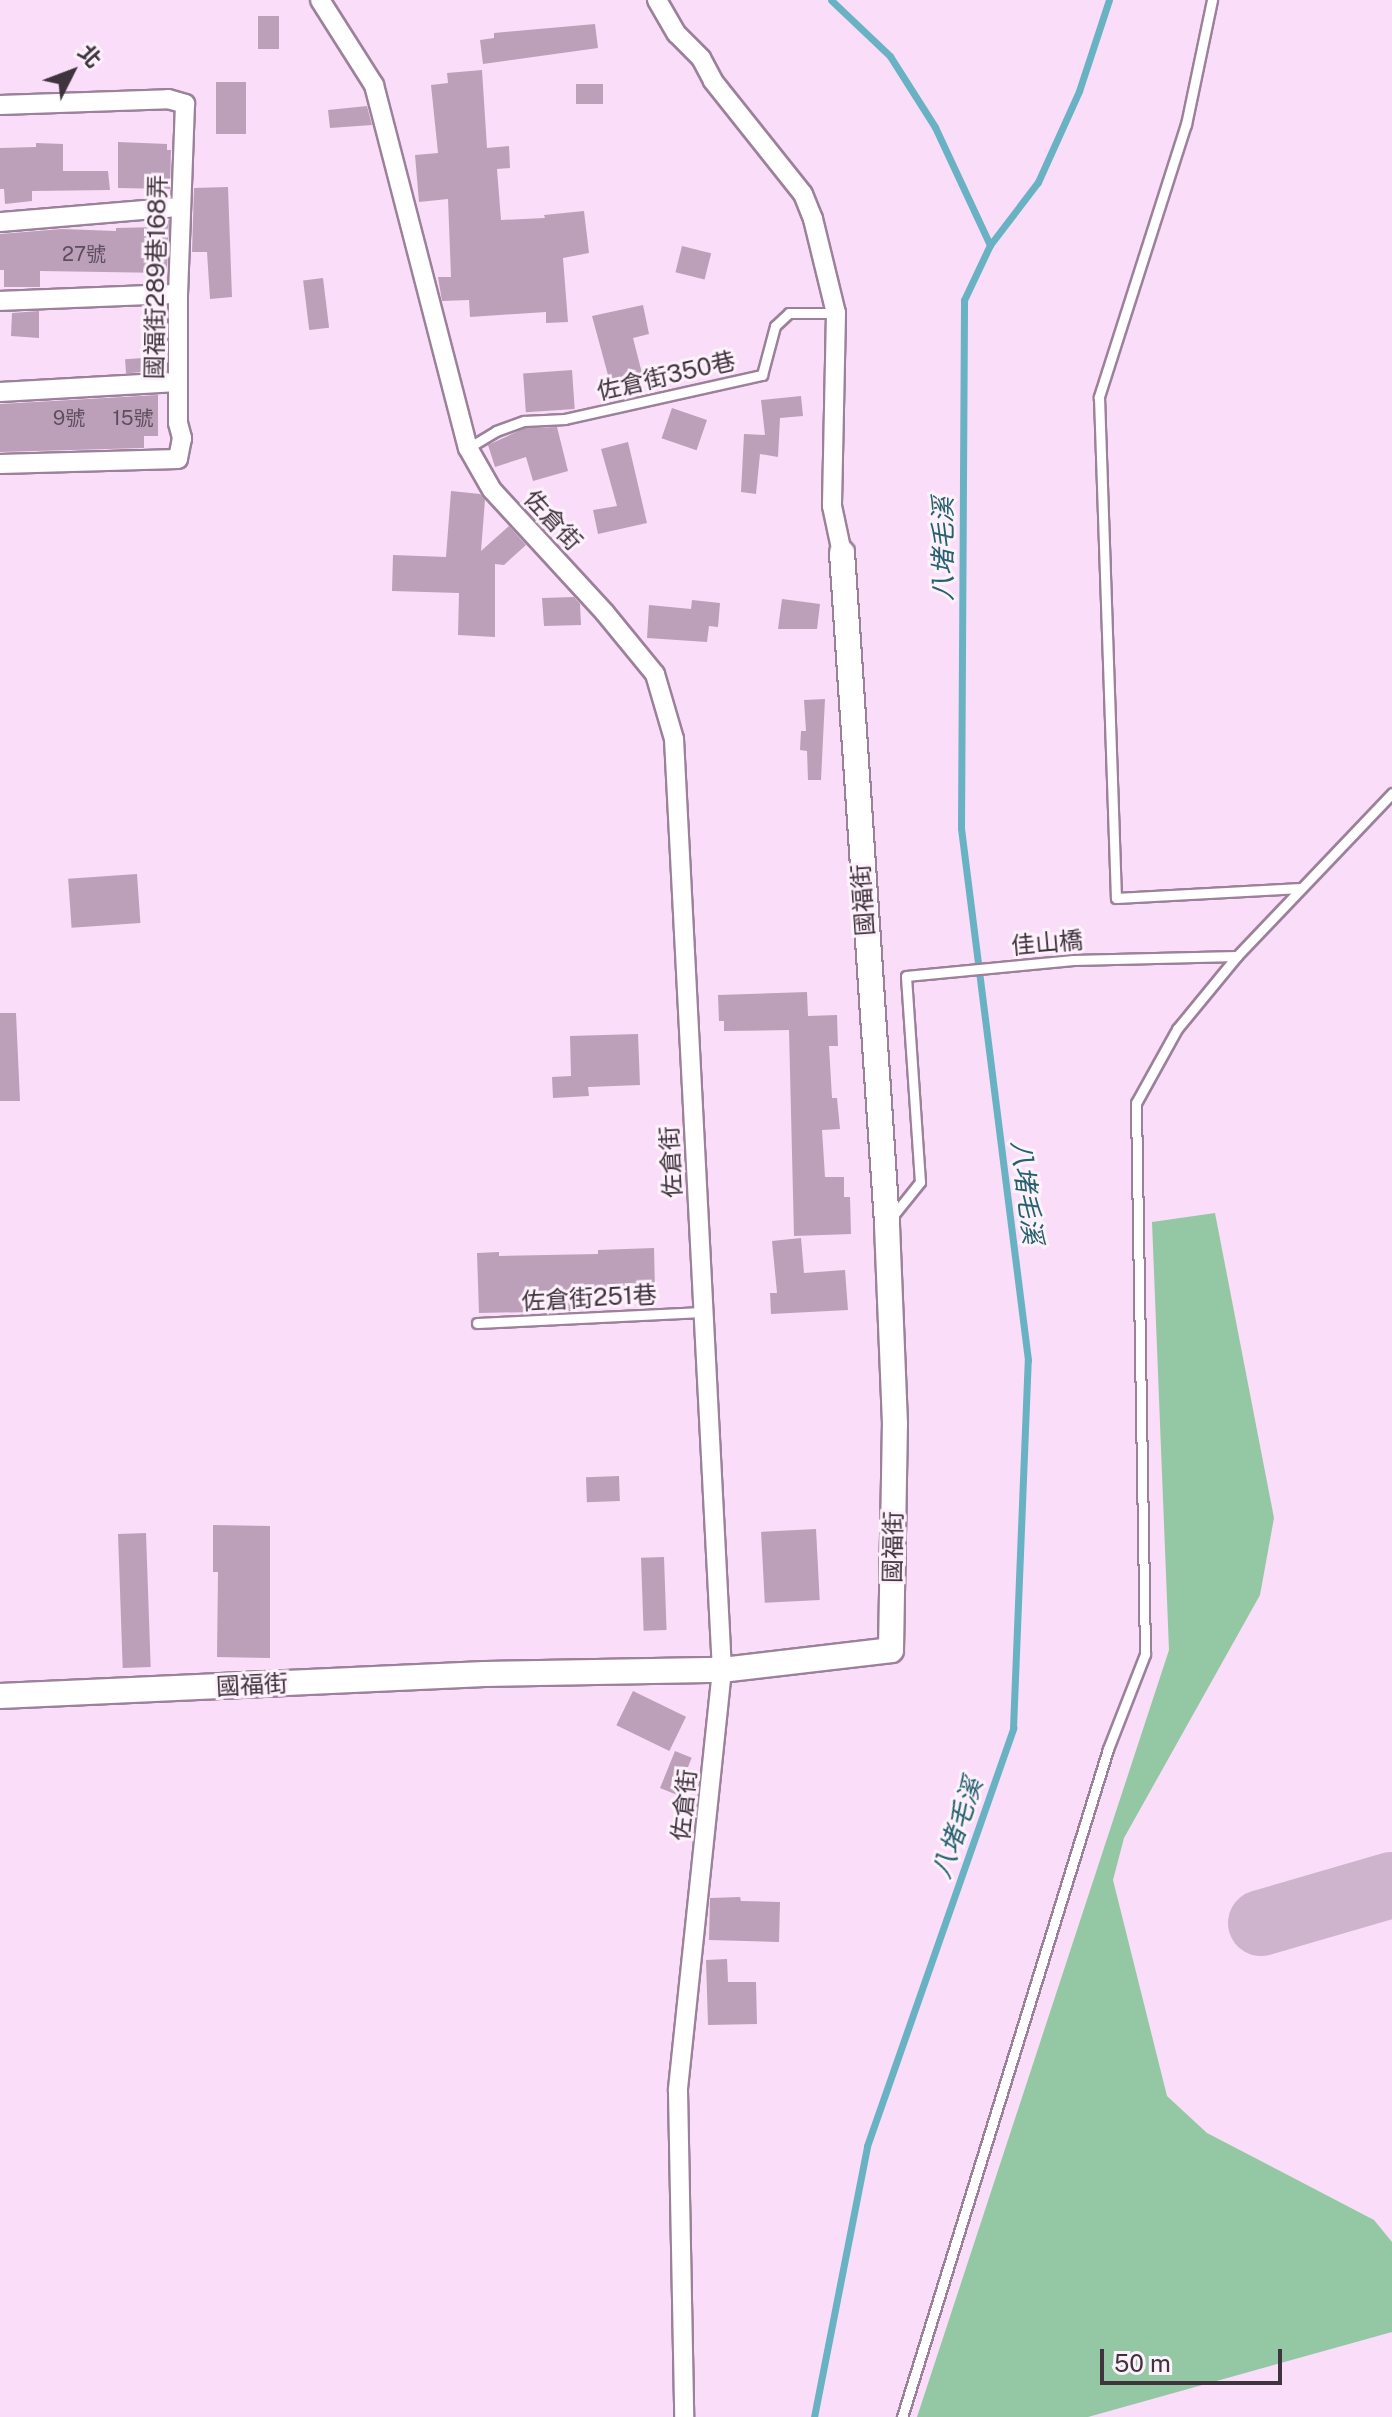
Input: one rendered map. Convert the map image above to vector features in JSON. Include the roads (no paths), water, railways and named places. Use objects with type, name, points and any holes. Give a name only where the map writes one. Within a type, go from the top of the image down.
[{"type":"street","name":"佐倉街","points":[[320,0],[374,85],[468,448],[492,490],[605,613],[655,674],[674,739],[722,1670],[678,2091],[684,2417]]},
{"type":"street","points":[[657,0],[677,34],[701,58],[713,81],[803,194],[831,282],[836,313],[832,506],[842,553]]},
{"type":"street","name":"國福街289巷168弄","points":[[0,105],[168,99],[185,104],[178,294],[178,382],[182,438],[178,459],[0,464]]},
{"type":"street","points":[[0,222],[180,207]]},
{"type":"street","points":[[0,301],[178,294]]},
{"type":"street","points":[[0,392],[178,382]]},
{"type":"street","name":"國福街","points":[[0,1696],[485,1674],[722,1670],[891,1650],[895,1424],[887,1223],[842,553]]},
{"type":"lane","points":[[1212,0],[1186,124],[1099,397],[1116,898],[1301,888]]},
{"type":"lane","name":"佐倉街350巷","points":[[468,448],[496,431],[524,421],[565,419],[762,375],[775,326],[789,313],[836,313]]},
{"type":"lane","points":[[902,2417],[1108,1749],[1145,1654],[1136,1103],[1177,1029],[1237,956],[1392,793]]},
{"type":"lane","name":"佳山橋","points":[[887,1223],[920,1182],[906,976],[1073,960],[1237,956]]},
{"type":"lane","name":"佐倉街251巷","points":[[477,1323],[703,1312]]},
{"type":"waterway","name":"八堵毛溪","points":[[814,2417],[867,2146],[1013,1728],[1028,1360],[961,828],[964,300],[990,245],[935,127],[890,56],[831,0]]},
{"type":"waterway","points":[[990,245],[1038,182],[1079,91],[1109,0]]}]
